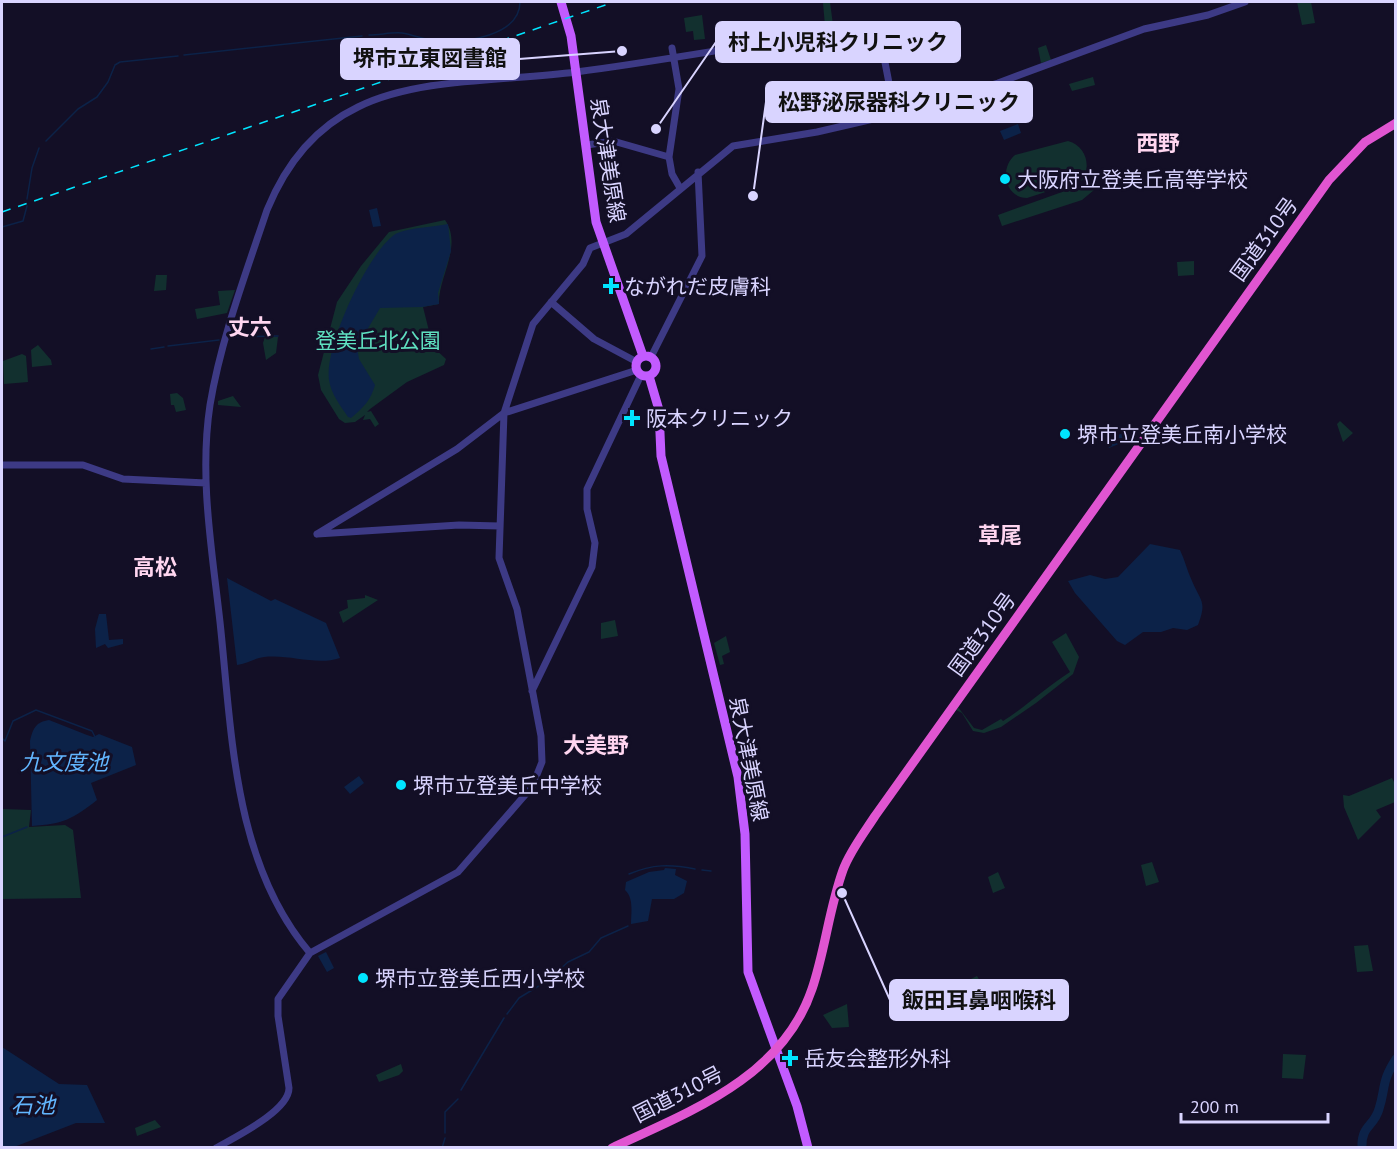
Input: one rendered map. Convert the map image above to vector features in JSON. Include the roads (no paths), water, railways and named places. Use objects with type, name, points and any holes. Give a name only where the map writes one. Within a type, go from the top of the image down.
[{"type":"highway","name":"国道310号","points":[[612,1148],[714,1100],[746,1077],[774,1051],[802,1013],[812,989],[843,869],[875,816],[1329,180],[1365,142],[1395,123]]},
{"type":"main road","name":"泉大津美原線","points":[[561,2],[569,25],[596,222],[605,243],[659,410],[661,456],[738,777],[745,834],[746,961],[752,988],[774,1051],[797,1106],[808,1148]]},
{"type":"street","points":[[216,1148],[263,1119],[286,1100],[289,1088],[278,1016],[278,999],[310,953],[458,872],[532,787],[540,772],[541,736],[517,609],[499,558],[504,413],[533,324],[583,264],[590,248],[626,234],[698,172],[733,146],[817,132],[895,114],[998,83],[1144,29],[1208,15],[1245,2]]},
{"type":"street","points":[[310,953],[283,915],[260,864],[238,785],[206,483],[210,405],[220,357],[267,210],[275,191],[295,157],[334,120],[358,106],[392,94],[575,72],[673,52],[859,30],[876,38],[882,47],[895,114]]},
{"type":"street","points":[[673,52],[679,89],[669,157],[672,174],[680,188]]},
{"type":"street","points":[[587,145],[613,141],[669,157]]},
{"type":"street","points":[[532,691],[592,567],[595,543],[587,509],[587,489],[590,478],[643,366],[702,256],[698,172]]},
{"type":"street","points":[[551,302],[594,339],[643,366]]},
{"type":"street","points":[[500,526],[459,525],[317,534],[457,449],[504,413],[643,366]]},
{"type":"street","points":[[2,465],[83,465],[123,480],[206,483]]},
{"type":"water","points":[[1018,124],[1021,133],[1004,140],[1000,131]]},
{"type":"water","points":[[377,208],[381,226],[373,227],[369,210]]},
{"type":"water","points":[[448,224],[451,251],[438,293],[439,304],[422,307],[380,308],[357,347],[359,359],[375,385],[366,403],[351,418],[348,417],[332,390],[329,365],[340,325],[360,281],[383,246],[394,235],[412,229]]},
{"type":"water","points":[[1123,433],[1126,441],[1109,448],[1106,440]]},
{"type":"water","points":[[1150,544],[1180,550],[1202,602],[1201,617],[1198,625],[1187,630],[1173,628],[1161,632],[1143,632],[1125,645],[1117,641],[1075,593],[1068,581],[1090,575],[1105,579],[1118,577]]},
{"type":"water","points":[[227,578],[271,601],[275,599],[326,623],[340,658],[322,661],[264,657],[237,665]]},
{"type":"water","points":[[99,614],[106,614],[109,640],[123,639],[123,644],[108,648],[105,644],[96,648],[95,629]]},
{"type":"water","name":"九文度池","points":[[49,720],[93,737],[99,734],[132,747],[136,765],[91,783],[97,800],[81,812],[60,822],[32,826],[30,741],[36,726]]},
{"type":"water","points":[[359,776],[364,783],[350,794],[344,787]]},
{"type":"water","points":[[665,868],[676,869],[675,875],[687,881],[684,893],[674,899],[652,899],[648,921],[631,924],[631,901],[625,890],[626,882]]},
{"type":"water","points":[[326,952],[334,968],[327,972],[318,956]]},
{"type":"water","name":"石池","points":[[2,1047],[59,1084],[87,1085],[105,1123],[76,1123],[14,1147],[3,1147]]},
{"type":"waterway","points":[[369,35],[402,33],[438,41],[476,39],[501,30],[511,23],[518,14],[520,2]]},
{"type":"waterway","points":[[184,55],[362,36]]},
{"type":"waterway","points":[[46,141],[78,109],[97,97],[108,82],[115,65],[120,62],[178,56]]},
{"type":"waterway","points":[[27,199],[32,168],[39,148]]},
{"type":"waterway","points":[[2,227],[23,221],[27,206]]},
{"type":"waterway","points":[[233,337],[278,336]]},
{"type":"waterway","points":[[168,346],[219,340]]},
{"type":"waterway","points":[[151,349],[164,347]]},
{"type":"waterway","points":[[2,738],[5,741],[13,721],[36,710],[92,731],[95,737]]},
{"type":"waterway","points":[[2,837],[27,827]]},
{"type":"waterway","points":[[629,874],[646,868],[662,866],[695,869]]},
{"type":"waterway","points":[[702,870],[711,871]]},
{"type":"waterway","points":[[507,1014],[519,998],[547,981],[568,962],[589,952],[601,938],[628,926]]},
{"type":"waterway","points":[[461,1090],[504,1018]]},
{"type":"waterway","points":[[1362,1148],[1362,1140],[1377,1115],[1386,1079],[1396,1059]]},
{"type":"waterway","points":[[445,1133],[445,1112],[458,1099]]},
{"type":"waterway","points":[[442,1148],[445,1138]]},
{"type":"railway","points":[[2,212],[614,2]]},
{"type":"place","name":"堺市立東図書館","points":[[622,51]]},
{"type":"place","name":"村上小児科クリニック","points":[[656,129]]},
{"type":"place","name":"大阪府立登美丘高等学校","points":[[1005,179]]},
{"type":"place","name":"松野泌尿器科クリニック","points":[[753,196]]},
{"type":"place","name":"ながれだ皮膚科","points":[[611,286]]},
{"type":"place","name":"阪本クリニック","points":[[632,418]]},
{"type":"place","name":"堺市立登美丘南小学校","points":[[1065,434]]},
{"type":"place","name":"堺市立登美丘中学校","points":[[401,785]]},
{"type":"place","name":"飯田耳鼻咽喉科","points":[[842,893]]},
{"type":"place","name":"堺市立登美丘西小学校","points":[[363,978]]},
{"type":"place","name":"岳友会整形外科","points":[[790,1058]]},
{"type":"district","name":"西野","points":[[1158,143]]},
{"type":"district","name":"丈六","points":[[250,327]]},
{"type":"district","name":"草尾","points":[[1000,535]]},
{"type":"district","name":"高松","points":[[155,567]]},
{"type":"district","name":"大美野","points":[[596,745]]},
{"type":"park label","name":"登美丘北公園","points":[[378,340]]}]
